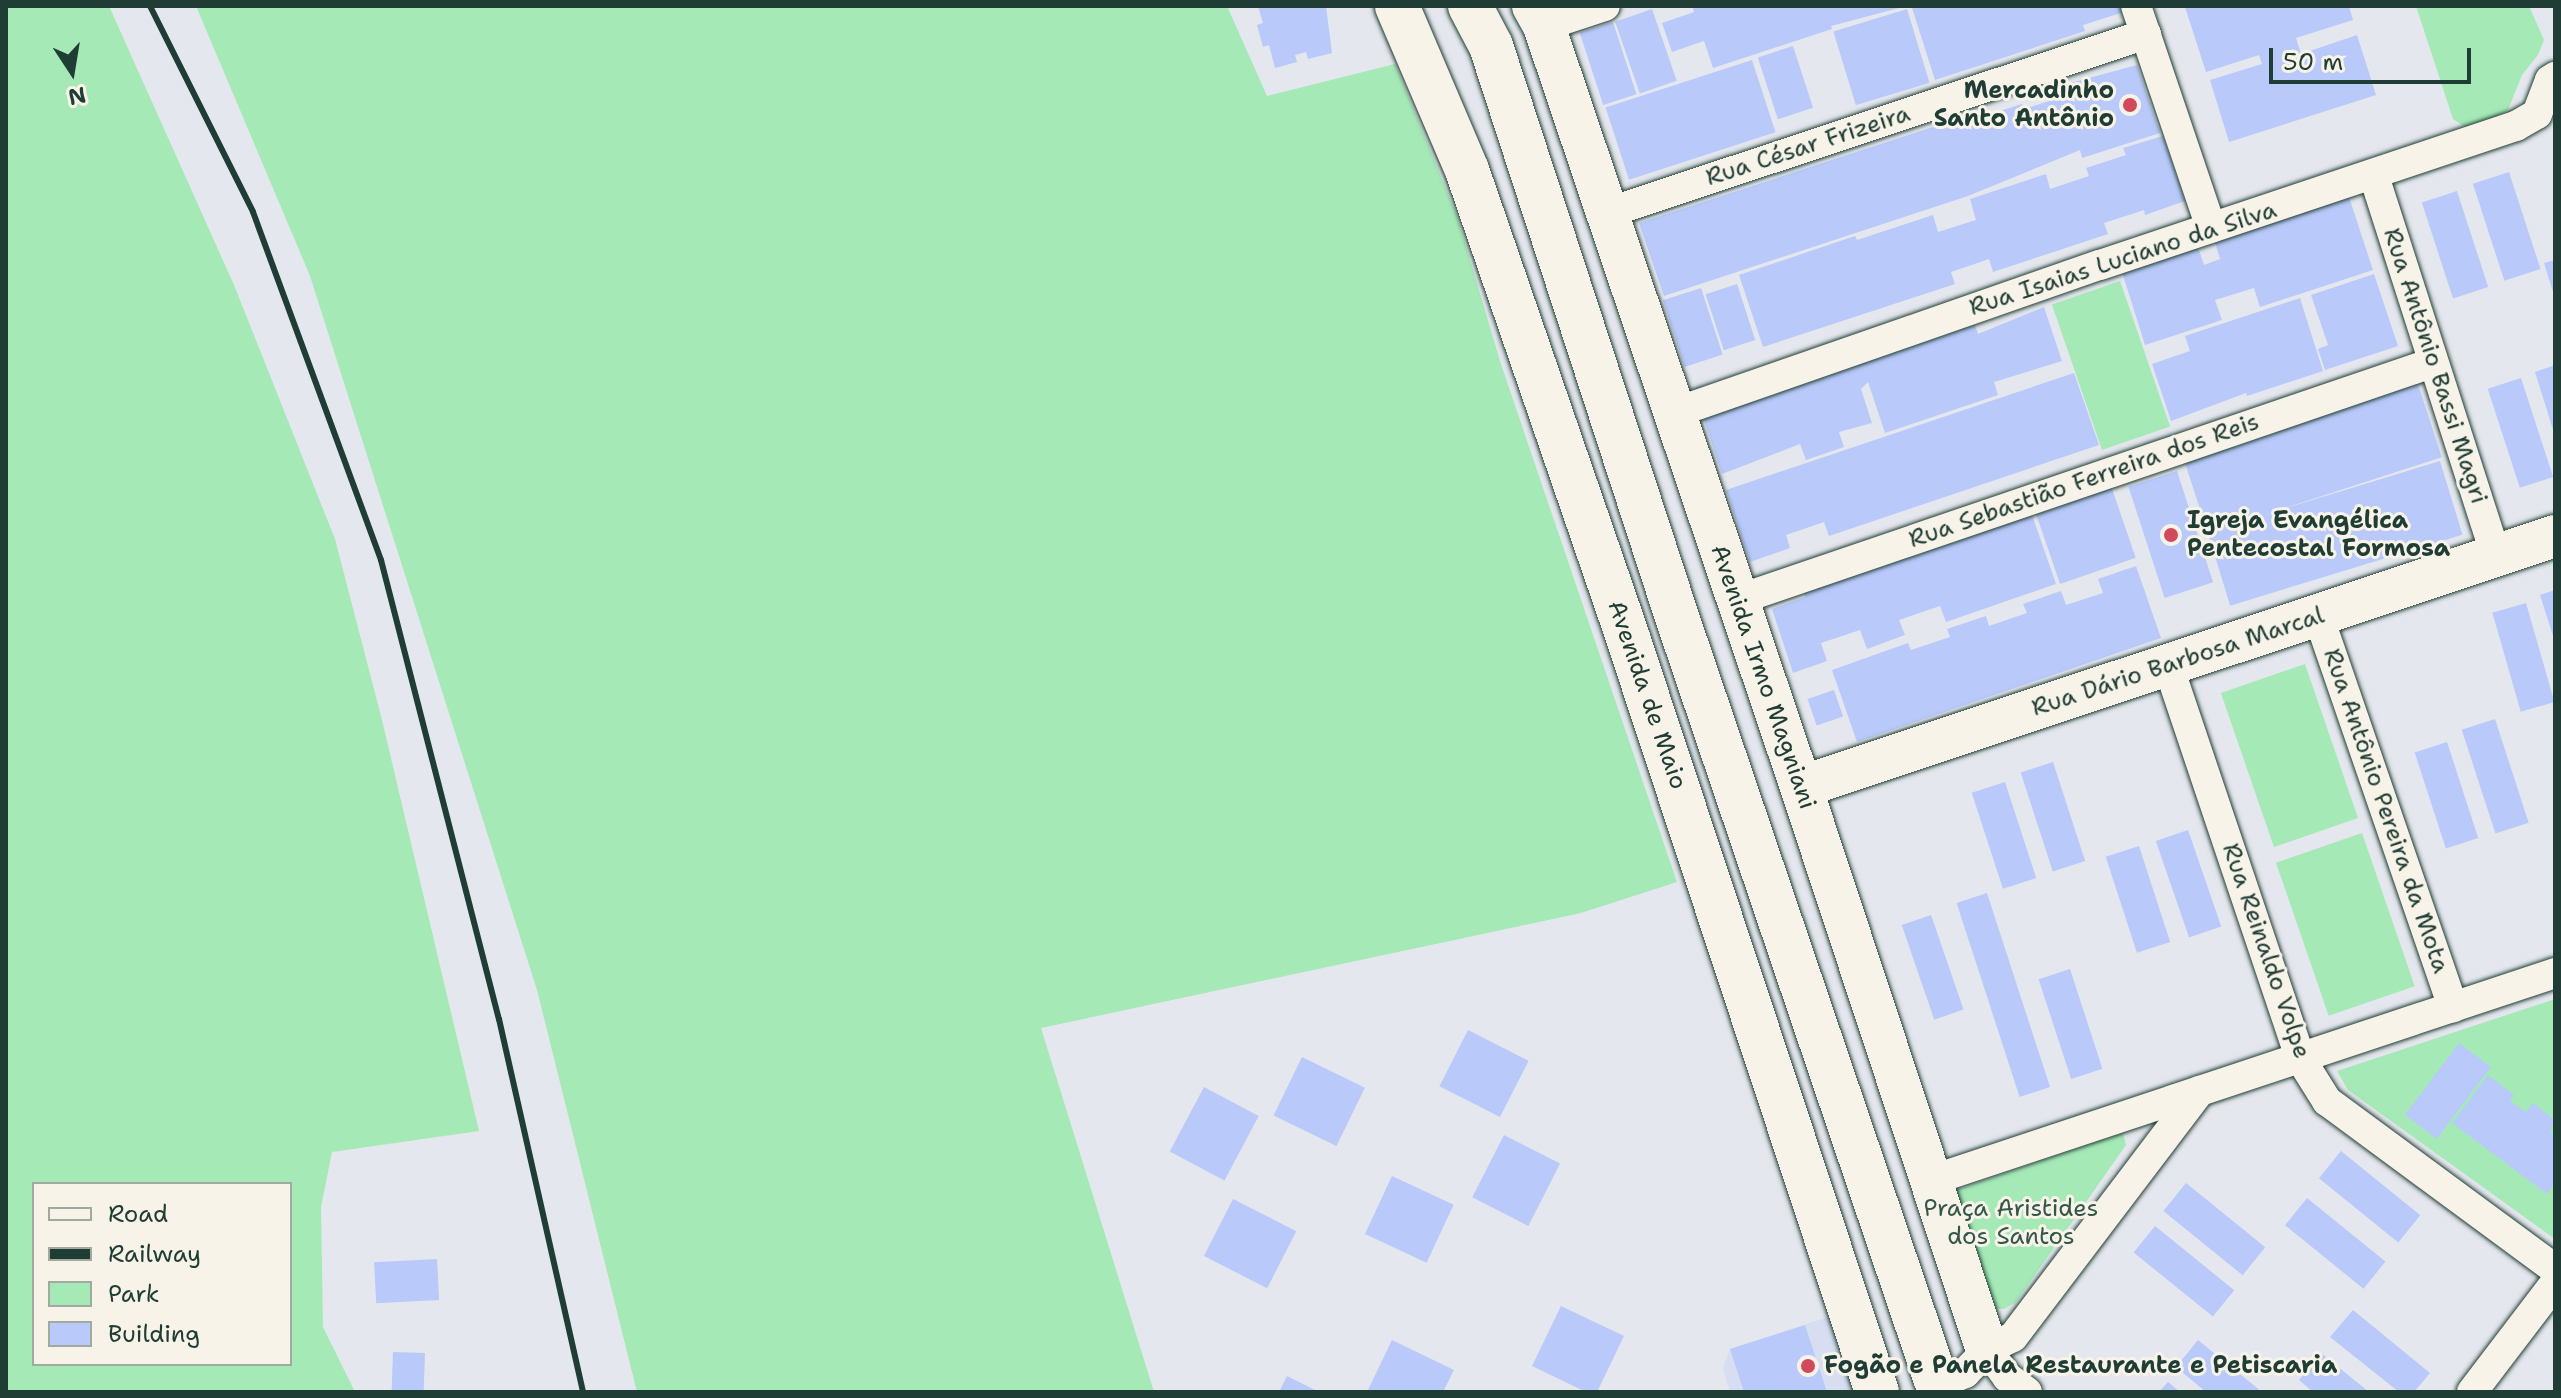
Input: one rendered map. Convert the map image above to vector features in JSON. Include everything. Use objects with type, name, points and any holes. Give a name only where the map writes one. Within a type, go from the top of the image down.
[{"type":"main road","name":"Avenida de Maio","points":[[1397,6],[1467,170],[1628,638],[1877,1392]]},
{"type":"main road","points":[[1470,6],[1491,46],[1931,1390]]},
{"type":"main road","points":[[1628,638],[1676,614]]},
{"type":"street","points":[[1539,16],[1605,6]]},
{"type":"street","name":"Avenida Irmo Magniani","points":[[1539,16],[1801,787],[1987,1350]]},
{"type":"street","points":[[2141,20],[2211,228]]},
{"type":"street","name":"Rua César Frizeira","points":[[1607,213],[2141,20]]},
{"type":"street","name":"Rua Isaias Luciano da Silva","points":[[1674,413],[2516,126],[2537,114],[2552,79]]},
{"type":"street","name":"Rua Antônio Bassi Magri","points":[[2374,176],[2496,555]]},
{"type":"street","name":"Rua Sebastião Ferreira dos Reis","points":[[1737,600],[2432,363]]},
{"type":"street","name":"Rua Dário Barbosa Marcal","points":[[1801,787],[2555,536]]},
{"type":"street","name":"Rua Antônio Pereira da Mota","points":[[2318,615],[2453,1007]]},
{"type":"street","name":"Rua Reinaldo Volpe","points":[[2168,665],[2300,1058],[2327,1101],[2555,1269]]},
{"type":"street","points":[[1929,1181],[2555,973]]},
{"type":"street","points":[[1931,1390],[1965,1373],[1987,1350],[2013,1337],[2200,1091]]},
{"type":"street","points":[[2472,1392],[2555,1283]]},
{"type":"street","points":[[1987,1350],[2007,1377],[2027,1392]]},
{"type":"shaded area","points":[[1831,1316],[1854,1392],[1730,1392],[1723,1368],[1730,1349]]},
{"type":"green space","points":[[6,6],[109,6],[234,285],[335,539],[382,720],[479,1131],[332,1152],[321,1207],[323,1327],[355,1392],[6,1392]]},
{"type":"green space","points":[[196,6],[1227,6],[1267,96],[1395,64],[1457,216],[1501,364],[1677,882],[1581,913],[1041,1028],[1154,1392],[637,1392],[537,990],[310,276]]},
{"type":"green space","points":[[2416,6],[2529,6],[2544,40],[2538,55],[2522,75],[2508,110],[2483,124],[2465,127],[2453,119]]},
{"type":"green space","points":[[2120,281],[2170,427],[2102,450],[2052,304]]},
{"type":"green space","points":[[2305,664],[2358,818],[2274,847],[2221,693]]},
{"type":"green space","points":[[2362,833],[2415,986],[2329,1016],[2276,863]]},
{"type":"green space","points":[[2555,999],[2555,1239],[2348,1090],[2337,1071]]},
{"type":"green space","name":"Praça Aristides dos Santos","points":[[2123,1133],[2126,1145],[2016,1302],[2004,1309],[1992,1309],[1956,1190]]},
{"type":"building","points":[[1258,6],[1326,6],[1332,53],[1308,59],[1306,52],[1295,55],[1297,62],[1275,68],[1269,45],[1263,47],[1257,25],[1263,23]]},
{"type":"building","points":[[1692,6],[1903,7],[1831,26],[1832,29],[1713,68],[1704,41],[1672,52],[1662,23],[1694,12]]},
{"type":"building","points":[[2122,6],[2124,12],[2083,25],[2085,31],[1935,80],[1912,8]]},
{"type":"building","points":[[2349,6],[2353,20],[2296,38],[2301,54],[2357,35],[2376,95],[2229,142],[2210,80],[2262,64],[2259,55],[2206,72],[2185,7]]},
{"type":"building","points":[[1652,9],[1677,81],[1640,94],[1615,22]]},
{"type":"building","points":[[1907,9],[1930,83],[1856,105],[1833,32]]},
{"type":"building","points":[[1613,22],[1636,94],[1603,105],[1580,33]]},
{"type":"building","points":[[1793,46],[1813,108],[1778,119],[1758,57]]},
{"type":"building","points":[[1752,60],[1775,132],[1629,180],[1606,108]]},
{"type":"building","points":[[2137,65],[2160,133],[2082,158],[2080,150],[1968,196],[1664,296],[1639,223],[1982,111],[1984,116],[2022,104],[2024,109],[2062,97],[2059,86]]},
{"type":"building","points":[[2163,136],[2185,201],[2145,215],[2144,210],[2104,223],[2108,234],[1993,272],[1989,259],[1951,272],[1955,284],[1763,347],[1739,275],[1855,236],[1857,240],[1933,215],[1938,232],[1976,220],[1970,199],[2046,174],[2050,189],[2089,176],[2086,168],[2126,155],[2123,148]]},
{"type":"building","points":[[2509,172],[2541,269],[2504,281],[2473,184]]},
{"type":"building","points":[[2457,191],[2488,287],[2453,298],[2422,202]]},
{"type":"building","points":[[2349,197],[2373,270],[2260,307],[2254,288],[2215,300],[2222,320],[2145,345],[2122,272],[2198,247],[2204,265],[2220,259],[2215,242]]},
{"type":"building","points":[[2555,260],[2555,295],[2554,295],[2544,263]]},
{"type":"building","points":[[2374,274],[2398,346],[2325,370],[2318,349],[2328,345],[2311,295]]},
{"type":"building","points":[[1737,284],[1755,340],[1724,350],[1706,294]]},
{"type":"building","points":[[1701,288],[1723,355],[1685,367],[1663,300]]},
{"type":"building","points":[[2300,298],[2323,371],[2247,396],[2246,393],[2171,421],[2152,364],[2190,351],[2185,336]]},
{"type":"building","points":[[2044,307],[2062,361],[1994,382],[1998,395],[1885,433],[1868,382],[1861,389],[1872,423],[1839,432],[1844,447],[1806,460],[1800,444],[1722,474],[1702,414],[1974,322],[1978,334]]},
{"type":"building","points":[[2555,365],[2555,432],[2554,433],[2535,372]]},
{"type":"building","points":[[2074,373],[2099,445],[1829,536],[1824,522],[1786,535],[1790,548],[1750,562],[1726,490]]},
{"type":"building","points":[[2521,378],[2553,477],[2520,488],[2488,389]]},
{"type":"building","points":[[2418,384],[2442,457],[2208,533],[2184,460]]},
{"type":"building","points":[[2440,461],[2463,535],[2230,606],[2208,532]]},
{"type":"building","name":"Igreja Evangélica Pentecostal Formosa","points":[[2177,471],[2213,582],[2165,598],[2128,487]]},
{"type":"building","points":[[2111,486],[2136,558],[2060,584],[2035,512]]},
{"type":"building","points":[[2031,512],[2056,584],[1946,622],[1940,606],[1899,620],[1905,635],[1867,649],[1860,630],[1821,643],[1827,661],[1793,673],[1772,609],[1805,597],[1803,590]]},
{"type":"building","points":[[2136,566],[2161,638],[1857,742],[1832,670],[1908,643],[1911,650],[1950,637],[1947,629],[1986,616],[1989,626],[2027,613],[2023,604],[2061,591],[2066,605],[2103,593],[2098,579]]},
{"type":"building","points":[[2555,590],[2555,639],[2554,639],[2540,595]]},
{"type":"building","points":[[2526,603],[2554,702],[2521,712],[2492,613]]},
{"type":"building","points":[[1834,690],[1843,716],[1817,726],[1808,699]]},
{"type":"building","points":[[2495,719],[2529,823],[2495,833],[2462,730]]},
{"type":"building","points":[[2447,742],[2478,838],[2446,849],[2415,753]]},
{"type":"building","points":[[2053,762],[2085,861],[2053,871],[2021,773]]},
{"type":"building","points":[[2005,782],[2036,878],[2003,889],[1972,793]]},
{"type":"building","points":[[2188,830],[2221,926],[2189,938],[2156,841]]},
{"type":"building","points":[[2139,846],[2170,942],[2137,953],[2106,857]]},
{"type":"building","points":[[1987,893],[2050,1087],[2020,1097],[1957,903]]},
{"type":"building","points":[[1931,915],[1964,1010],[1934,1020],[1902,925]]},
{"type":"building","points":[[2070,969],[2102,1069],[2071,1079],[2039,979]]},
{"type":"building","points":[[1468,1030],[1529,1061],[1500,1117],[1439,1086]]},
{"type":"building","points":[[2459,1043],[2491,1067],[2437,1139],[2405,1115]]},
{"type":"building","points":[[1302,1057],[1365,1088],[1336,1146],[1274,1115]]},
{"type":"building","points":[[2488,1075],[2514,1095],[2510,1101],[2526,1112],[2533,1103],[2555,1120],[2550,1132],[2555,1136],[2555,1183],[2547,1194],[2452,1123]]},
{"type":"building","points":[[1204,1087],[1259,1116],[1224,1181],[1170,1151]]},
{"type":"building","points":[[1504,1135],[1560,1164],[1528,1226],[1472,1197]]},
{"type":"building","points":[[2341,1151],[2420,1215],[2398,1242],[2319,1178]]},
{"type":"building","points":[[1392,1176],[1454,1205],[1427,1263],[1365,1234]]},
{"type":"building","points":[[2186,1183],[2265,1247],[2243,1275],[2163,1211]]},
{"type":"building","points":[[2307,1198],[2385,1262],[2363,1289],[2285,1225]]},
{"type":"building","points":[[1233,1199],[1296,1231],[1267,1288],[1204,1256]]},
{"type":"building","points":[[2155,1226],[2234,1290],[2213,1317],[2134,1252]]},
{"type":"building","points":[[437,1259],[439,1300],[376,1303],[374,1262]]},
{"type":"building","points":[[1561,1306],[1624,1336],[1597,1392],[1586,1392],[1532,1366]]},
{"type":"building","points":[[2353,1310],[2430,1373],[2414,1392],[2399,1392],[2330,1337]]},
{"type":"building","points":[[1805,1325],[1827,1392],[1744,1392],[1730,1349]]},
{"type":"building","points":[[1392,1340],[1454,1370],[1443,1392],[1367,1392]]},
{"type":"building","points":[[2198,1340],[2262,1392],[2206,1392],[2176,1367]]},
{"type":"building","points":[[393,1352],[425,1353],[424,1392],[392,1392]]},
{"type":"building","points":[[2321,1353],[2369,1392],[2313,1392],[2299,1380]]},
{"type":"building","points":[[1287,1376],[1319,1392],[1279,1392]]},
{"type":"building","points":[[2168,1382],[2180,1392],[2159,1392]]},
{"type":"railway","points":[[150,6],[253,212],[381,560],[499,1019],[583,1392]]},
{"type":"place","name":"Mercadinho Santo Antônio","points":[[2130,105]]},
{"type":"place","name":"Igreja Evangélica Pentecostal Formosa","points":[[2171,535]]},
{"type":"place","name":"Fogão e Panela Restaurante e Petiscaria","points":[[1808,1366]]}]
